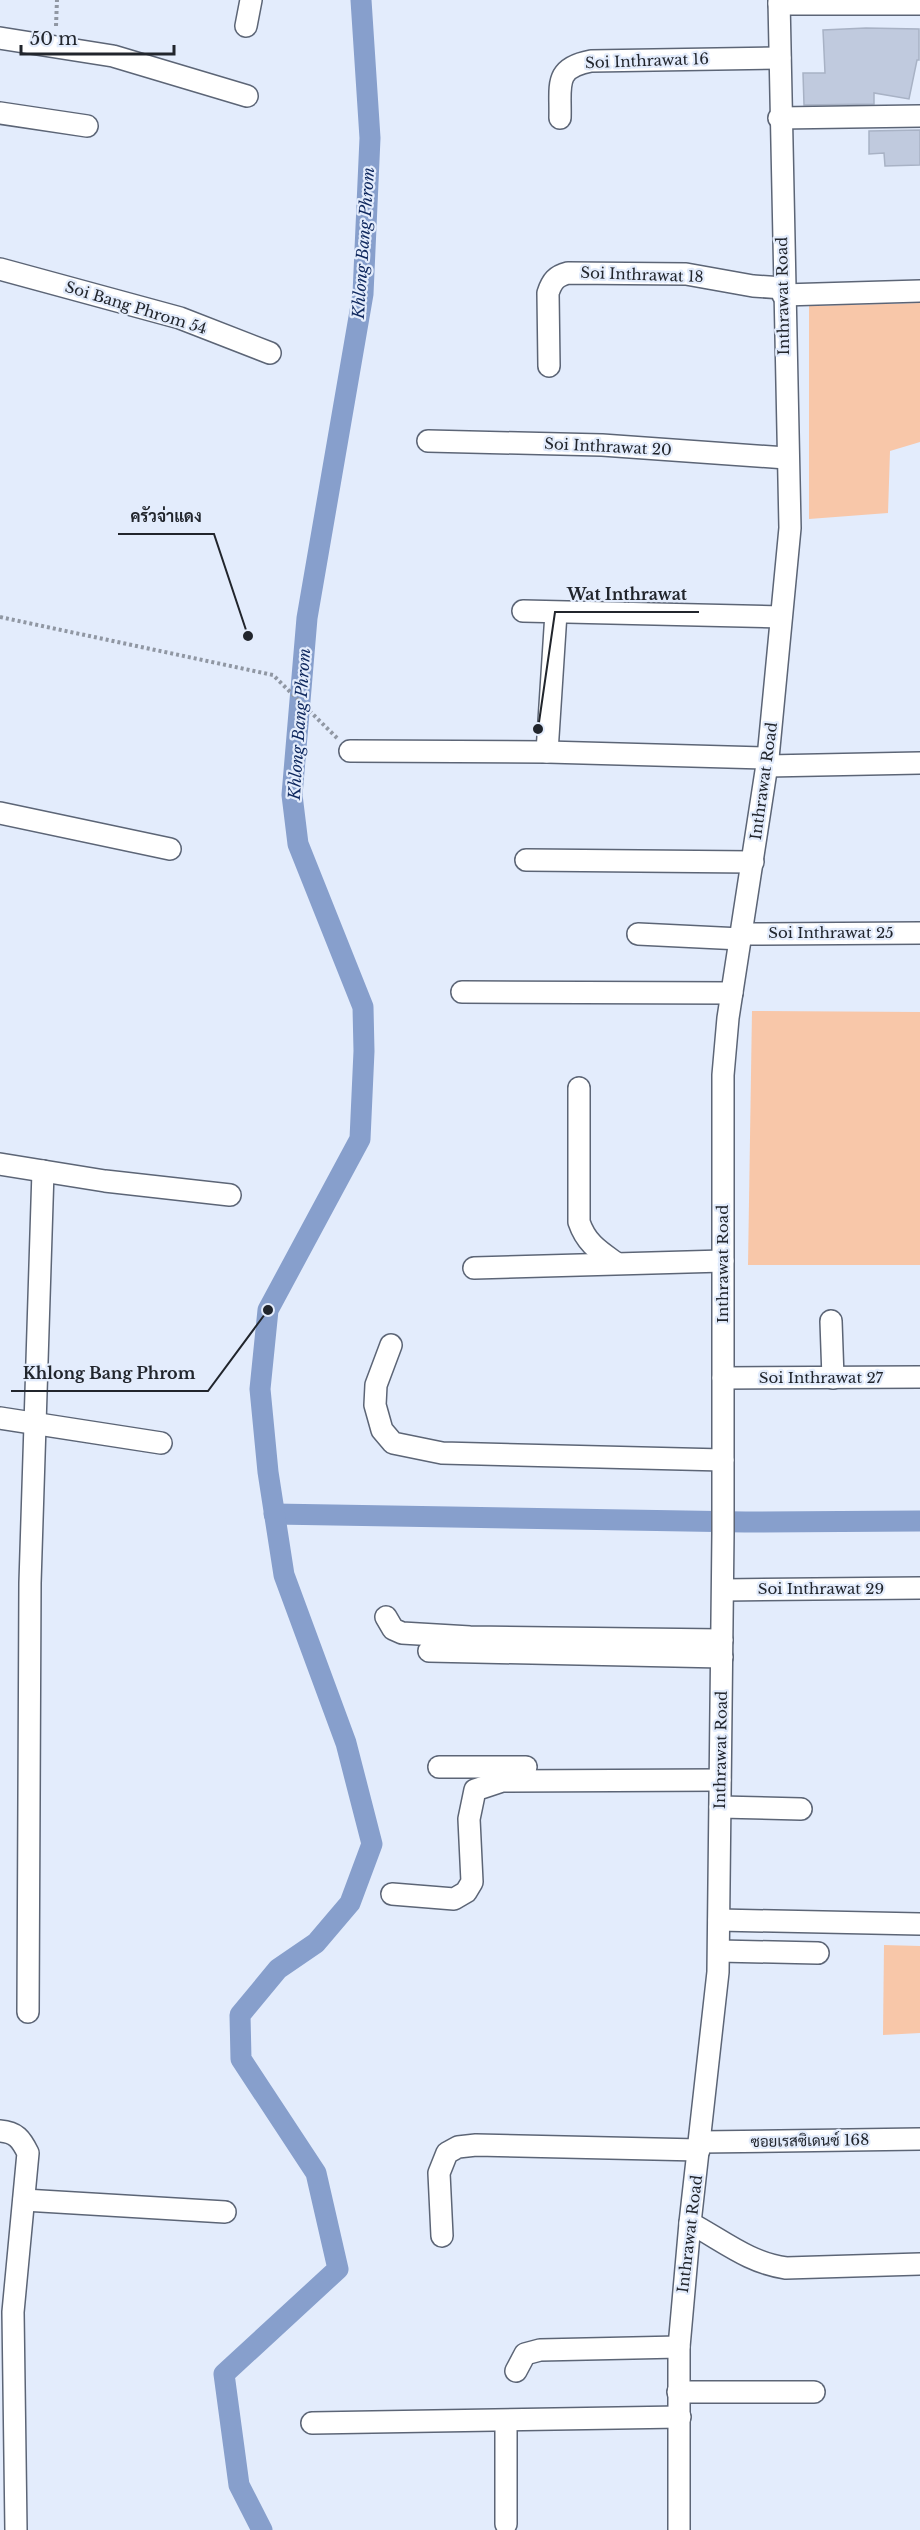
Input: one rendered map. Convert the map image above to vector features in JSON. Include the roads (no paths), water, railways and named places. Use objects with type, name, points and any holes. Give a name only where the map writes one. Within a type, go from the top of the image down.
[{"type":"street","points":[[246,26],[251,0]]},
{"type":"street","points":[[779,2],[920,4]]},
{"type":"street","name":"Inthrawat Road","points":[[679,2530],[679,2347],[690,2223],[700,2146],[719,1920],[723,1590],[723,1075],[732,993],[768,762],[789,528],[779,118],[779,2]]},
{"type":"street","points":[[0,38],[113,56],[247,96]]},
{"type":"street","name":"Soi Inthrawat 16","points":[[560,118],[561,77],[572,64],[591,61],[780,58]]},
{"type":"street","points":[[0,112],[87,126]]},
{"type":"street","points":[[779,118],[920,116]]},
{"type":"street","name":"Soi Bang Phrom 54","points":[[0,269],[180,318],[270,353]]},
{"type":"street","name":"Soi Inthrawat 18","points":[[549,366],[548,293],[551,283],[558,275],[568,273],[686,274],[783,292]]},
{"type":"street","points":[[783,292],[920,291]]},
{"type":"street","name":"Soi Inthrawat 20","points":[[429,441],[602,445],[786,458]]},
{"type":"street","points":[[523,611],[782,617]]},
{"type":"street","points":[[548,752],[556,613]]},
{"type":"street","points":[[344,745],[768,762],[920,763]]},
{"type":"street","points":[[0,813],[171,849]]},
{"type":"street","points":[[526,860],[753,862]]},
{"type":"street","name":"Soi Inthrawat 25","points":[[638,934],[741,937],[920,933]]},
{"type":"street","points":[[462,992],[732,993]]},
{"type":"street","points":[[579,1088],[579,1222],[584,1236],[593,1247],[616,1263]]},
{"type":"street","points":[[0,1164],[230,1195]]},
{"type":"street","points":[[28,2012],[30,1582],[37,1423],[43,1171]]},
{"type":"street","points":[[474,1268],[723,1261]]},
{"type":"street","points":[[831,1321],[833,1378]]},
{"type":"street","points":[[391,1345],[376,1385],[375,1405],[382,1430],[393,1443],[442,1454],[723,1460]]},
{"type":"street","name":"Soi Inthrawat 27","points":[[723,1378],[920,1377]]},
{"type":"street","points":[[0,1418],[161,1443]]},
{"type":"street","name":"Soi Inthrawat 29","points":[[723,1590],[920,1588]]},
{"type":"street","points":[[386,1617],[393,1629],[402,1633],[722,1648]]},
{"type":"street","points":[[429,1652],[722,1648]]},
{"type":"street","points":[[439,1767],[720,1774]]},
{"type":"street","points":[[392,1894],[454,1899],[466,1892],[472,1882],[470,1819],[475,1790],[485,1785],[502,1781],[720,1774]]},
{"type":"street","points":[[720,1807],[801,1809]]},
{"type":"street","points":[[719,1920],[920,1924]]},
{"type":"street","points":[[718,1951],[818,1953]]},
{"type":"street","points":[[0,2131],[11,2132],[22,2139],[28,2153],[13,2312],[16,2530]]},
{"type":"street","name":"ซอยเรสซิเดนซ์ 168","points":[[442,2236],[440,2173],[447,2152],[458,2147],[476,2145],[700,2146],[920,2139]]},
{"type":"street","points":[[24,2200],[225,2212]]},
{"type":"street","points":[[690,2223],[750,2259],[765,2265],[786,2268],[920,2264]]},
{"type":"street","points":[[516,2371],[525,2354],[540,2350],[679,2347]]},
{"type":"street","points":[[678,2392],[814,2392]]},
{"type":"street","points":[[312,2423],[680,2417]]},
{"type":"street","points":[[506,2421],[506,2524]]},
{"type":"waterway","name":"Khlong Bang Phrom","points":[[262,2530],[239,2485],[224,2374],[338,2269],[316,2173],[241,2059],[240,2015],[278,1969],[316,1943],[350,1903],[372,1844],[346,1743],[284,1575],[268,1472],[260,1389],[268,1310],[360,1139],[364,1051],[363,1007],[298,844],[292,795],[307,618],[363,294],[370,138],[361,0]]},
{"type":"waterway","points":[[274,1514],[745,1522],[920,1521]]},
{"type":"place","name":"ครัวจ่าแดง","points":[[248,636]]},
{"type":"place","name":"Wat Inthrawat","points":[[538,729]]},
{"type":"place","name":"Khlong Bang Phrom","points":[[268,1310]]}]
